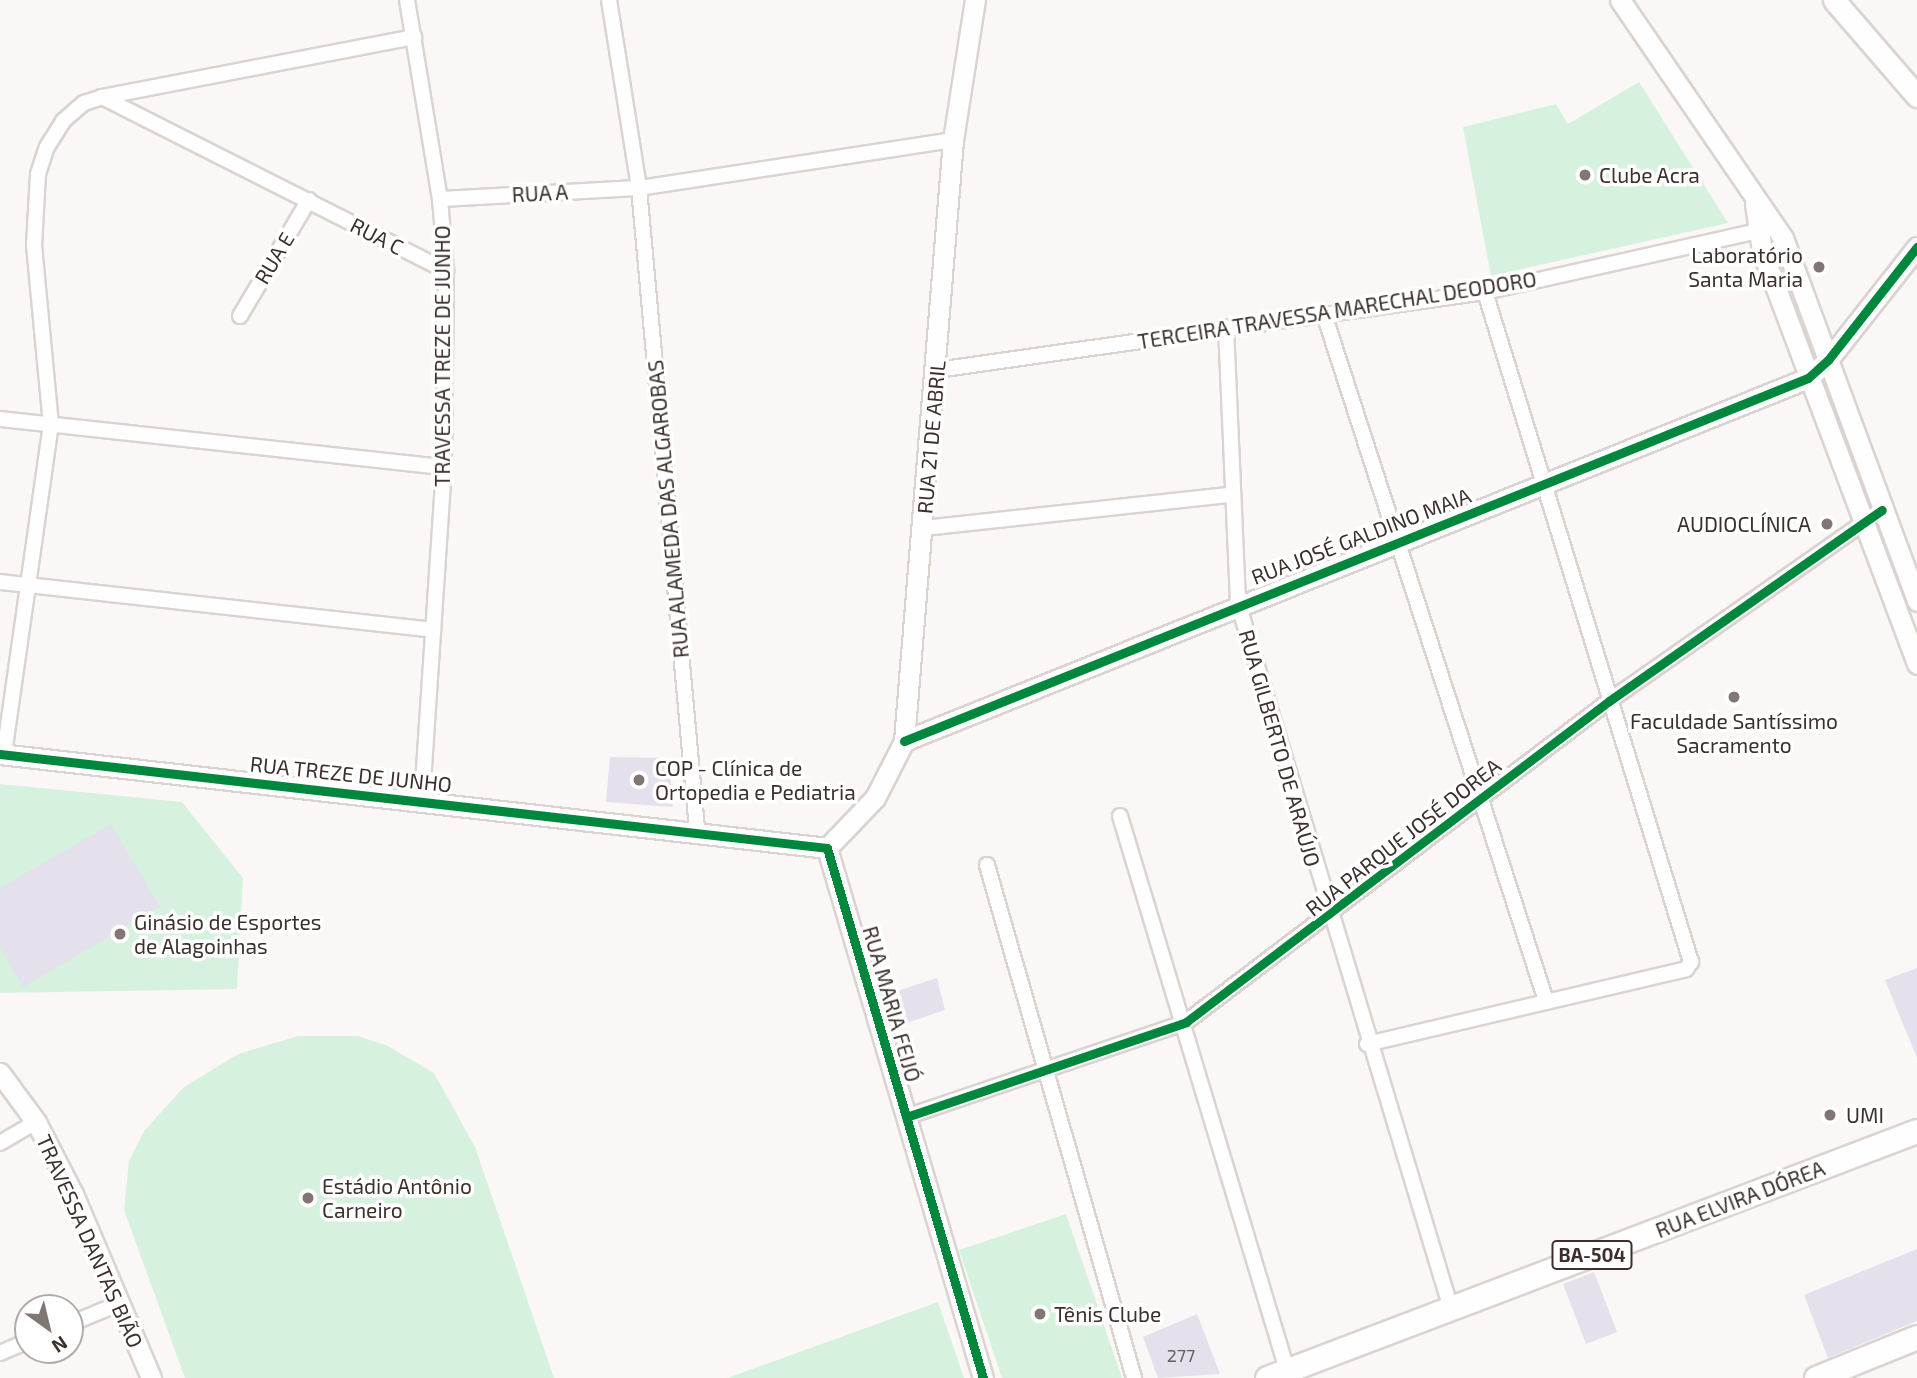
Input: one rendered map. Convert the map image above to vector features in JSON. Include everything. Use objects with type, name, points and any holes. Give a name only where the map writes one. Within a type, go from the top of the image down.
[{"type":"main road","points":[[1834,0],[1917,96]]},
{"type":"main road","name":"RUA ELVIRA DÓREA","points":[[1277,1374],[1917,1131]]},
{"type":"main road","points":[[1816,1378],[1917,1337]]},
{"type":"street","name":"TRAVESSA TREZE DE JUNHO","points":[[407,0],[440,199],[446,271],[444,467],[422,800]]},
{"type":"street","name":"RUA ALAMEDA DAS ALGAROBAS","points":[[609,0],[639,188],[697,829]]},
{"type":"street","name":"RUA 21 DE ABRIL","points":[[827,848],[875,798],[904,741],[937,370],[953,140],[975,0]]},
{"type":"street","points":[[1620,0],[1755,204],[1828,360],[1917,601]]},
{"type":"street","points":[[2,754],[32,586],[51,425],[34,246],[38,174],[63,121],[84,103],[102,97],[414,37]]},
{"type":"street","name":"RUA C","points":[[102,97],[446,271]]},
{"type":"street","name":"RUA A","points":[[440,199],[639,188],[953,140]]},
{"type":"street","name":"RUA E","points":[[240,316],[309,200]]},
{"type":"street","points":[[1766,230],[1808,378],[1917,664]]},
{"type":"street","name":"TERCEIRA TRAVESSA MARECHAL DEODORO","points":[[937,370],[1485,292],[1766,230]]},
{"type":"street","name":"RUA JOSÉ GALDINO MAIA","points":[[904,741],[1238,603],[1808,378],[1828,360],[1917,247]]},
{"type":"street","points":[[1367,1044],[1690,966],[1485,292]]},
{"type":"street","points":[[1324,314],[1482,798]]},
{"type":"street","name":"RUA GILBERTO DE ARAÚJO","points":[[1226,327],[1230,495],[1238,603],[1367,1044],[1451,1309]]},
{"type":"street","points":[[0,419],[444,467]]},
{"type":"street","points":[[924,528],[1230,495]]},
{"type":"street","name":"RUA PARQUE JOSÉ DOREA","points":[[906,1116],[1041,1066],[1186,1022],[1609,701],[1882,510]]},
{"type":"street","points":[[0,582],[433,630]]},
{"type":"street","name":"RUA TREZE DE JUNHO","points":[[2,754],[697,829]]},
{"type":"street","name":"RUA PARQUE JOSÉ DOREA","points":[[1482,798],[1545,1000]]},
{"type":"street","name":"RUA ELVIRA DÓREA","points":[[1120,816],[1186,1022],[1277,1374]]},
{"type":"street","points":[[697,829],[827,848]]},
{"type":"street","name":"RUA MARIA FEIJÓ","points":[[827,848],[982,1378]]},
{"type":"street","points":[[987,865],[1041,1066],[1134,1378]]},
{"type":"street","name":"TRAVESSA DANTAS BIÃO","points":[[0,1073],[36,1122],[151,1378]]},
{"type":"street","points":[[0,1143],[36,1122]]},
{"type":"street","points":[[84,1318],[118,1304]]},
{"type":"green space","name":"Clube Acra","points":[[1639,82],[1728,223],[1491,276],[1463,127],[1556,104],[1568,124]]},
{"type":"green space","name":"Ginásio de Esportes de Alagoinhas","points":[[0,784],[182,802],[243,878],[237,989],[0,993]]},
{"type":"green space","name":"Estádio Antônio Carneiro","points":[[298,1036],[358,1036],[388,1046],[434,1073],[475,1147],[554,1378],[185,1378],[124,1210],[129,1161],[144,1131],[184,1087],[238,1054]]},
{"type":"green space","name":"Tênis Clube","points":[[1066,1214],[1122,1378],[1002,1378],[959,1250]]},
{"type":"green space","points":[[938,1302],[964,1378],[727,1378]]},
{"type":"building","name":"COP - Clínica de Ortopedia e Pediatria","points":[[610,757],[669,758],[673,807],[606,802]]},
{"type":"building","points":[[111,824],[160,907],[23,987],[0,948],[0,888]]},
{"type":"building","points":[[1917,968],[1917,1058],[1885,980]]},
{"type":"building","points":[[937,978],[945,1010],[895,1027],[888,994]]},
{"type":"building","points":[[1917,1249],[1917,1321],[1828,1358],[1804,1295]]},
{"type":"building","points":[[1594,1272],[1617,1332],[1586,1344],[1563,1284]]},
{"type":"building","points":[[1197,1314],[1220,1374],[1158,1378],[1143,1337]]},
{"type":"cycle path","points":[[904,741],[1808,378],[1828,360],[1917,247]]},
{"type":"cycle path","points":[[906,1117],[1186,1022],[1609,701],[1882,510]]},
{"type":"cycle path","points":[[0,754],[827,848],[983,1378]]},
{"type":"place","name":"Clube Acra","points":[[1585,175]]},
{"type":"place","name":"Laboratório Santa Maria","points":[[1819,267]]},
{"type":"place","name":"AUDIOCLÍNICA","points":[[1827,524]]},
{"type":"place","name":"Faculdade Santíssimo Sacramento","points":[[1734,697]]},
{"type":"place","name":"COP - Clínica de Ortopedia e Pediatria","points":[[639,780]]},
{"type":"place","name":"Ginásio de Esportes de Alagoinhas","points":[[120,934]]},
{"type":"place","name":"UMI","points":[[1830,1115]]},
{"type":"place","name":"Estádio Antônio Carneiro","points":[[308,1198]]},
{"type":"place","name":"Tênis Clube","points":[[1040,1314]]}]
